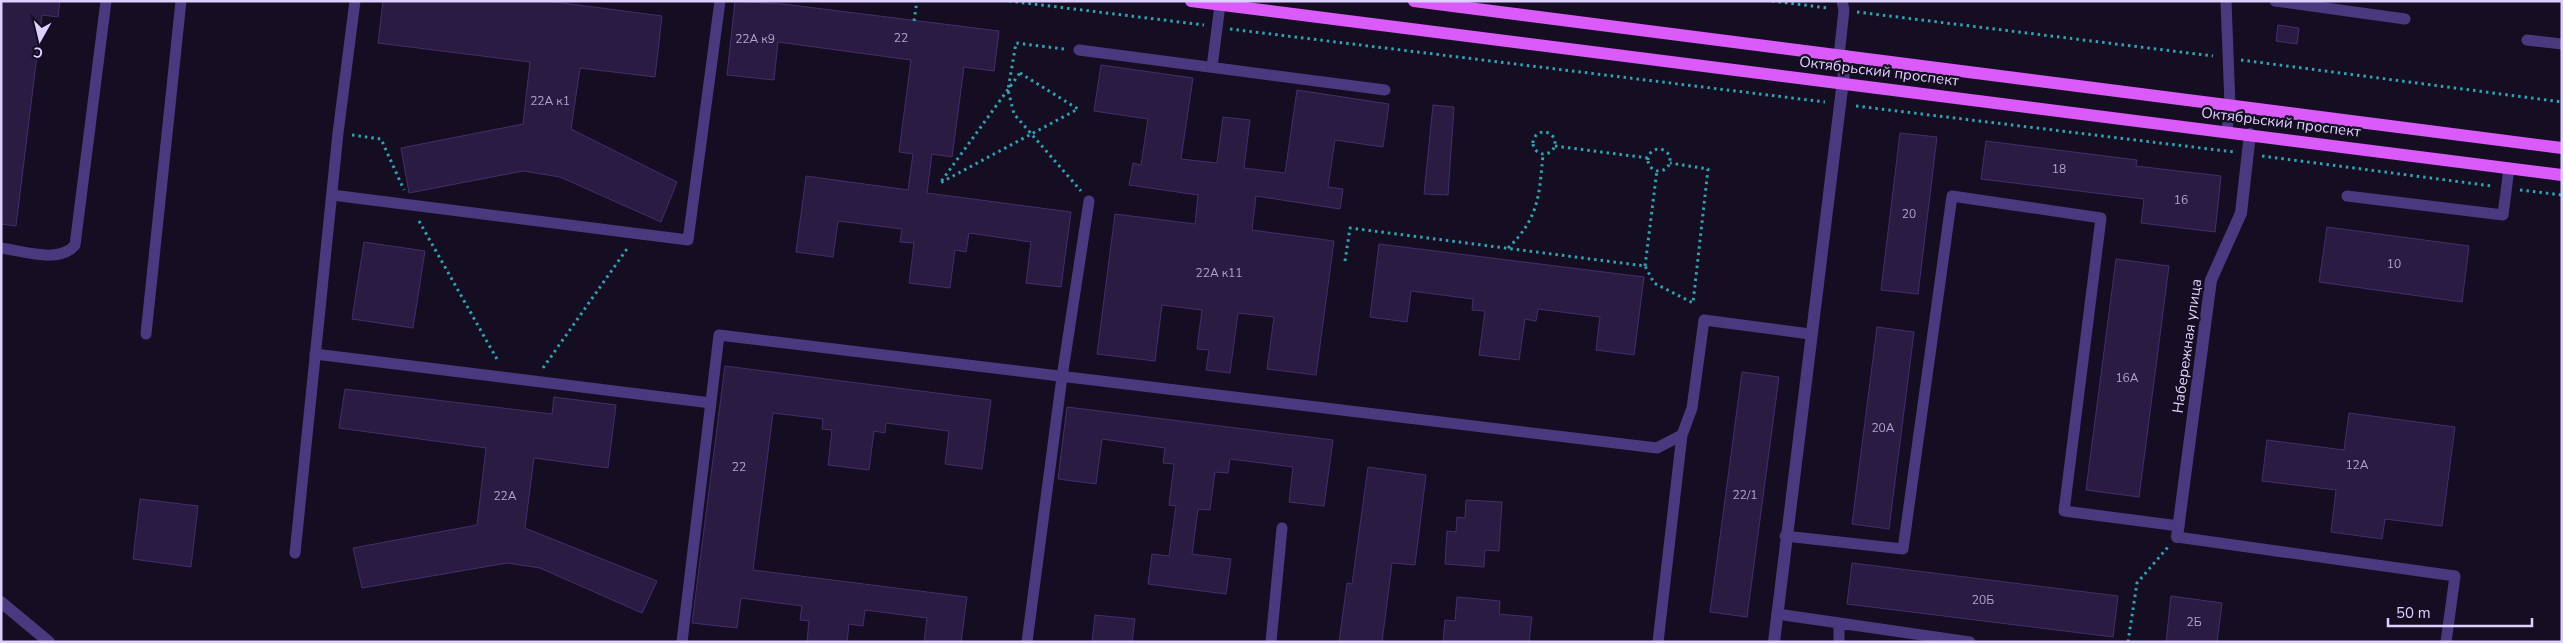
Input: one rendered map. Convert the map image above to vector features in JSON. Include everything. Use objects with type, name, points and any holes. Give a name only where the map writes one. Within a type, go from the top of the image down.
[{"type":"main road","name":"Октябрьский проспект","points":[[1191,1],[2562,175]]},
{"type":"main road","name":"Октябрьский проспект","points":[[1414,1],[1453,4],[2562,148]]},
{"type":"street","points":[[1774,642],[1785,536],[1840,104],[1843,56]]},
{"type":"street","name":"Набережная улица","points":[[2178,531],[2211,280],[2241,212],[2250,134]]},
{"type":"street","points":[[1,602],[50,642]]},
{"type":"lane","points":[[1,248],[56,255],[70,251],[75,245],[106,1]]},
{"type":"lane","points":[[146,334],[181,1]]},
{"type":"lane","points":[[295,553],[338,133],[355,1]]},
{"type":"lane","points":[[332,195],[688,240],[720,1]]},
{"type":"lane","points":[[2226,1],[2230,105],[2227,131]]},
{"type":"lane","points":[[2275,1],[2405,19]]},
{"type":"lane","points":[[1212,67],[1220,5]]},
{"type":"lane","points":[[1843,6],[1843,56]]},
{"type":"lane","points":[[2527,40],[2562,44]]},
{"type":"lane","points":[[1079,50],[1385,90]]},
{"type":"lane","points":[[2346,196],[2503,215],[2509,168]]},
{"type":"lane","points":[[1785,536],[1903,550],[1952,196],[2100,218],[2064,510],[2178,531],[2455,576],[2446,642]]},
{"type":"lane","points":[[1027,642],[1062,377],[1090,201]]},
{"type":"lane","points":[[1658,642],[1682,436],[1692,408],[1704,320],[1810,334]]},
{"type":"lane","points":[[682,642],[719,335],[1657,448],[1682,436]]},
{"type":"lane","points":[[315,354],[711,403]]},
{"type":"lane","points":[[1271,642],[1282,528]]},
{"type":"lane","points":[[1777,614],[1970,642]]},
{"type":"lane","points":[[1839,623],[1839,642]]},
{"type":"path","points":[[914,21],[917,1]]},
{"type":"path","points":[[1009,1],[2248,154],[2562,195]]},
{"type":"path","points":[[1772,1],[1843,6],[2562,102]]},
{"type":"path","points":[[1079,50],[1016,43],[1008,90],[1014,114],[1090,201]]},
{"type":"path","points":[[1020,73],[1078,109],[940,183],[1008,90],[1020,73]]},
{"type":"path","points":[[1546,132],[1551,134],[1554,146],[1549,154],[1543,155],[1539,153],[1534,145],[1536,134],[1546,132]]},
{"type":"path","points":[[338,133],[381,139],[411,206],[507,377]]},
{"type":"path","points":[[1554,146],[1648,158]]},
{"type":"path","points":[[1661,150],[1669,154],[1670,163],[1667,167],[1657,170],[1652,168],[1648,158],[1653,151],[1661,150]]},
{"type":"path","points":[[1508,248],[1523,232],[1538,205],[1543,155]]},
{"type":"path","points":[[1657,170],[1645,266],[1654,283],[1693,303],[1708,169],[1670,163]]},
{"type":"path","points":[[1345,261],[1350,228],[1645,266]]},
{"type":"path","points":[[534,380],[614,265],[639,234]]},
{"type":"path","points":[[2128,642],[2137,583],[2178,531]]},
{"type":"building","points":[[1,1],[60,1],[58,17],[42,15],[16,226],[1,224]]},
{"type":"building","points":[[383,1],[548,1],[662,16],[655,77],[580,68],[571,129],[677,182],[661,222],[560,177],[523,171],[409,193],[401,148],[523,124],[530,62],[378,43]]},
{"type":"building","points":[[735,1],[783,4],[999,31],[994,71],[964,67],[952,157],[932,154],[927,193],[1071,212],[1061,287],[1026,283],[1031,242],[969,233],[966,252],[955,250],[950,288],[909,283],[914,243],[900,242],[902,229],[838,221],[833,257],[796,252],[806,176],[908,190],[913,154],[899,152],[911,60],[778,42],[774,80],[727,75]]},
{"type":"building","points":[[2278,25],[2299,28],[2297,44],[2276,41]]},
{"type":"building","points":[[1101,65],[1193,78],[1181,159],[1217,163],[1223,117],[1250,120],[1244,168],[1285,173],[1297,90],[1389,104],[1383,147],[1335,140],[1328,187],[1343,189],[1340,209],[1256,196],[1252,230],[1334,241],[1316,375],[1267,369],[1274,317],[1238,313],[1230,373],[1206,370],[1209,350],[1197,349],[1202,310],[1162,305],[1155,361],[1097,354],[1115,214],[1195,224],[1198,195],[1129,185],[1133,163],[1141,165],[1148,119],[1094,111]]},
{"type":"building","points":[[1433,105],[1454,107],[1448,195],[1424,194]]},
{"type":"building","points":[[1900,133],[1937,137],[1918,294],[1881,290]]},
{"type":"building","points":[[1986,141],[2137,160],[2136,166],[2221,176],[2215,232],[2141,223],[2144,199],[1981,179]]},
{"type":"building","points":[[2327,227],[2469,246],[2462,302],[2319,282]]},
{"type":"building","points":[[364,242],[425,251],[413,328],[352,319]]},
{"type":"building","points":[[1379,244],[1644,277],[1634,355],[1596,350],[1600,317],[1538,309],[1536,321],[1525,319],[1519,360],[1479,355],[1485,311],[1472,310],[1473,299],[1411,291],[1407,322],[1370,317]]},
{"type":"building","points":[[2116,259],[2169,266],[2139,497],[2086,490]]},
{"type":"building","points":[[1877,327],[1914,332],[1889,529],[1852,524]]},
{"type":"building","points":[[725,366],[991,400],[982,469],[945,464],[949,431],[886,423],[885,433],[874,431],[869,470],[828,465],[832,430],[822,429],[823,419],[773,413],[753,570],[967,597],[961,642],[924,642],[927,618],[865,610],[863,626],[849,624],[847,642],[807,642],[809,621],[800,620],[802,606],[741,598],[737,628],[692,623]]},
{"type":"building","points":[[1742,372],[1779,377],[1747,617],[1710,612]]},
{"type":"building","points":[[345,389],[552,414],[554,397],[616,405],[608,468],[534,458],[525,528],[657,581],[642,613],[540,568],[507,563],[362,588],[353,548],[477,525],[486,448],[339,428]]},
{"type":"building","points":[[1067,407],[1333,440],[1324,506],[1289,502],[1293,467],[1230,459],[1228,473],[1215,472],[1210,510],[1198,509],[1192,554],[1231,559],[1226,594],[1148,584],[1152,554],[1169,556],[1176,506],[1169,505],[1174,464],[1163,463],[1165,448],[1102,439],[1096,484],[1058,479]]},
{"type":"building","points":[[2349,413],[2455,427],[2442,526],[2385,519],[2382,539],[2331,532],[2336,490],[2262,481],[2267,440],[2344,450]]},
{"type":"building","points":[[1368,467],[1426,475],[1415,565],[1392,563],[1382,642],[1339,642],[1347,583],[1352,584]]},
{"type":"building","points":[[140,499],[198,506],[191,567],[133,559]]},
{"type":"building","points":[[1466,500],[1502,502],[1499,551],[1485,550],[1484,567],[1445,564],[1447,531],[1456,532],[1457,517],[1465,518]]},
{"type":"building","points":[[1852,563],[2118,596],[2113,637],[1847,604]]},
{"type":"building","points":[[2171,596],[2222,603],[2217,642],[2166,642]]},
{"type":"building","points":[[1457,597],[1500,601],[1499,614],[1532,617],[1529,642],[1443,642],[1445,620],[1455,621]]},
{"type":"building","points":[[1095,615],[1135,619],[1132,642],[1092,642]]}]
